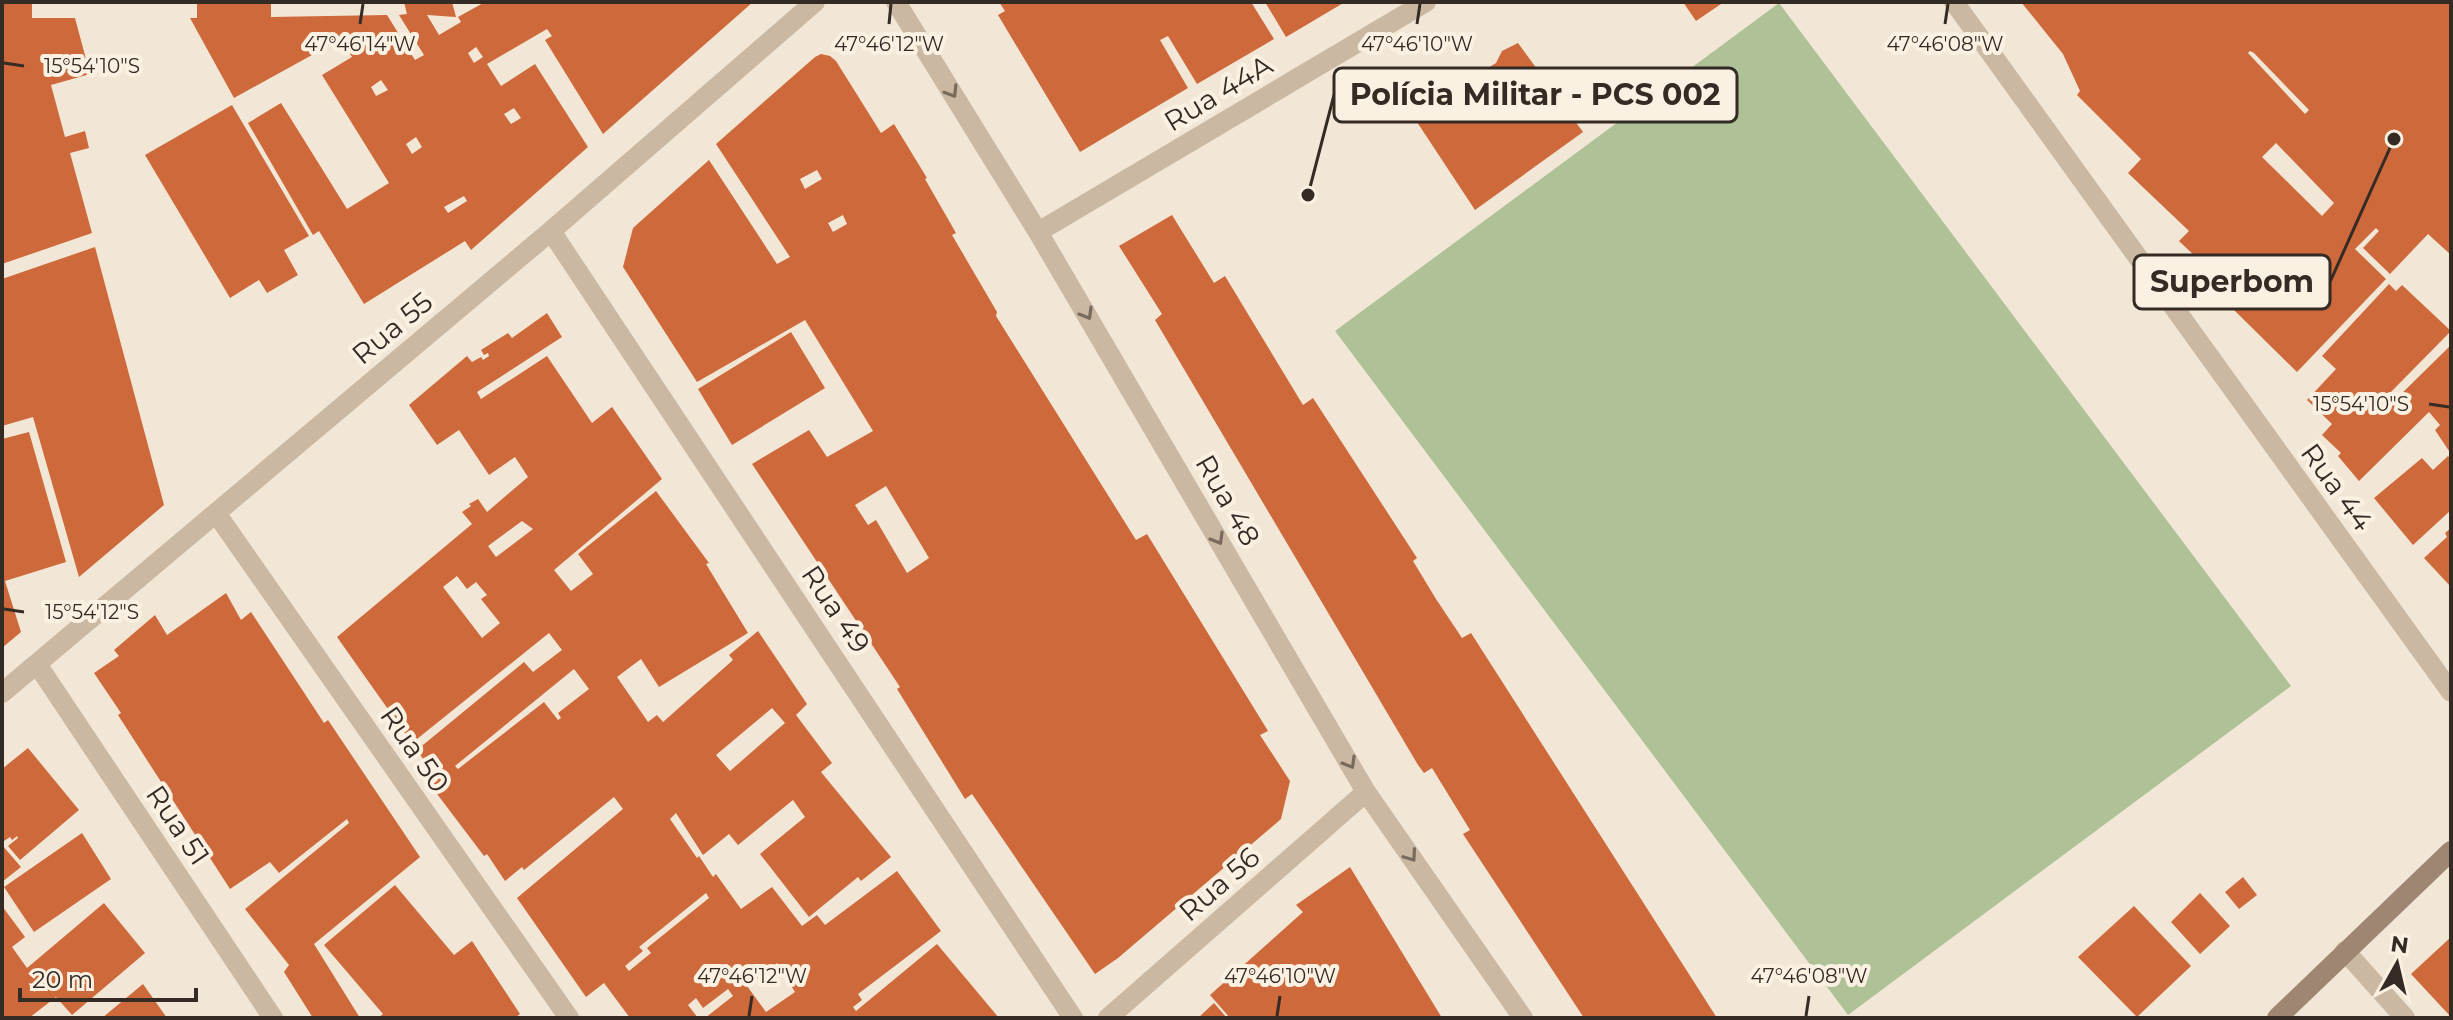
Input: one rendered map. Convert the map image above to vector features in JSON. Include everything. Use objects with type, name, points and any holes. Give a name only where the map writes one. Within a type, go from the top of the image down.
[{"type":"street","name":"Rua 55","points":[[2,693],[551,231],[815,2]]},
{"type":"street","name":"Rua 48","points":[[896,2],[1038,232],[1366,792],[1523,1018]]},
{"type":"street","name":"Rua 44A","points":[[1038,232],[1426,2]]},
{"type":"street","name":"Rua 44","points":[[1954,2],[2451,692]]},
{"type":"street","name":"Rua 49","points":[[551,231],[1073,1018]]},
{"type":"street","name":"Rua 50","points":[[216,513],[569,1018]]},
{"type":"street","name":"Rua 51","points":[[37,664],[273,1018]]},
{"type":"street","name":"Rua 56","points":[[1108,1018],[1366,792]]},
{"type":"street","points":[[2277,1018],[2451,851]]},
{"type":"street","points":[[2345,951],[2405,1018]]},
{"type":"green space","points":[[1779,3],[2291,686],[1848,1015],[1335,331]]},
{"type":"building","points":[[2,2],[32,2],[32,18],[75,18],[90,74],[51,85],[65,137],[85,131],[89,148],[70,153],[92,233],[2,264]]},
{"type":"building","points":[[197,2],[271,2],[271,17],[387,15],[415,60],[424,55],[399,15],[407,14],[404,2],[452,2],[456,17],[427,15],[439,35],[461,22],[458,17],[485,2],[753,2],[603,134],[545,40],[552,36],[547,29],[487,64],[501,86],[535,64],[588,147],[471,250],[465,241],[364,304],[319,231],[313,235],[248,123],[281,103],[347,209],[389,183],[322,75],[352,57],[341,39],[234,98],[190,18],[197,18]],"holes":[[[476,47],[483,57],[474,63],[468,53]],[[381,80],[388,90],[376,96],[371,87]],[[514,108],[521,118],[511,124],[504,114]],[[416,137],[422,147],[412,154],[406,144]],[[464,196],[467,201],[448,213],[444,207]]]},
{"type":"building","points":[[999,2],[1251,2],[1274,39],[1197,84],[1168,36],[1160,40],[1188,88],[1080,152],[998,15],[1005,11]]},
{"type":"building","points":[[1265,2],[1345,2],[1286,37]]},
{"type":"building","points":[[1683,2],[1724,2],[1696,21]]},
{"type":"building","points":[[2021,2],[2451,2],[2451,255],[2428,234],[2390,274],[2363,248],[2379,231],[2376,228],[2355,249],[2386,279],[2297,372],[2233,309],[2241,300],[2179,241],[2189,231],[2128,173],[2141,159],[2077,95],[2080,91],[2063,54]],"holes":[[[2250,51],[2309,110],[2305,114],[2248,53]],[[2276,143],[2334,203],[2322,216],[2262,157]]]},
{"type":"building","points":[[1518,43],[1583,132],[1475,210],[1413,116],[1496,63],[1502,51]]},
{"type":"building","points":[[821,54],[836,61],[881,133],[894,124],[927,178],[956,233],[952,235],[997,312],[996,316],[1136,540],[1147,534],[1268,731],[1260,735],[1290,781],[1281,819],[1118,958],[1095,974],[972,794],[965,799],[897,689],[900,687],[752,464],[809,430],[827,457],[873,431],[805,320],[697,382],[623,267],[633,228],[709,160],[777,264],[790,257],[716,144]],"holes":[[[817,170],[822,179],[805,189],[800,179]],[[843,215],[847,224],[833,232],[828,223]],[[886,486],[929,558],[907,573],[876,520],[868,525],[855,505]]]},
{"type":"building","points":[[232,105],[309,236],[284,250],[298,275],[267,293],[259,280],[230,298],[145,155]]},
{"type":"building","points":[[1172,215],[1214,283],[1225,276],[1303,405],[1313,398],[1417,558],[1413,561],[1436,599],[1462,638],[1471,633],[1717,1018],[1584,1018],[1463,834],[1470,830],[1432,768],[1424,773],[1418,765],[1155,320],[1162,314],[1119,246]]},
{"type":"building","points":[[95,247],[164,505],[79,577],[33,417],[2,426],[2,279]]},
{"type":"building","points":[[2389,284],[2396,291],[2402,285],[2451,331],[2387,396],[2394,401],[2451,345],[2451,454],[2435,430],[2440,425],[2429,412],[2359,481],[2338,456],[2341,453],[2322,435],[2332,424],[2307,400],[2336,369],[2322,356]]},
{"type":"building","points":[[547,313],[562,337],[477,392],[481,399],[547,356],[592,423],[612,407],[662,479],[554,570],[571,591],[593,574],[578,554],[656,491],[709,563],[706,564],[748,633],[659,687],[641,659],[617,677],[648,722],[657,715],[663,722],[733,660],[729,655],[758,631],[807,704],[796,715],[832,763],[821,772],[891,857],[861,881],[858,877],[809,917],[760,854],[805,817],[793,800],[738,845],[729,834],[703,855],[676,813],[670,819],[697,858],[699,856],[713,877],[716,874],[741,909],[772,887],[802,926],[817,915],[825,925],[897,871],[941,931],[858,994],[862,1000],[853,1007],[856,1011],[937,944],[999,1018],[705,1018],[733,996],[728,989],[703,1008],[696,998],[688,1005],[698,1018],[630,1018],[604,983],[586,997],[517,898],[623,809],[614,797],[524,870],[522,867],[505,881],[431,786],[438,780],[337,637],[472,524],[462,512],[471,506],[469,504],[478,499],[487,512],[528,477],[515,457],[489,475],[459,430],[437,445],[409,405],[467,356],[472,362],[481,357],[483,360],[489,356],[481,350],[508,333],[512,338]],"holes":[[[522,521],[533,529],[496,557],[488,546]],[[457,576],[467,589],[476,582],[487,595],[481,599],[500,623],[482,638],[443,587]],[[549,633],[562,650],[533,672],[524,662],[423,745],[417,739]],[[574,669],[589,689],[558,713],[561,718],[558,720],[544,702],[458,769],[455,766]],[[772,708],[785,723],[730,771],[716,755]],[[706,893],[709,898],[647,948],[651,953],[629,971],[625,966],[643,951],[639,947]],[[777,963],[795,992],[766,1012],[747,986]]]},
{"type":"building","points":[[791,332],[825,388],[732,445],[698,389]]},
{"type":"building","points":[[29,432],[66,562],[5,581],[21,632],[2,648],[2,439]]},
{"type":"building","points":[[2448,456],[2451,459],[2451,510],[2413,545],[2374,498],[2422,458],[2433,470]]},
{"type":"building","points":[[2451,528],[2451,587],[2424,558],[2447,537],[2445,533]]},
{"type":"building","points":[[226,593],[241,620],[251,612],[324,723],[328,720],[420,857],[314,944],[360,1018],[313,1018],[284,972],[289,965],[245,909],[349,823],[347,819],[279,873],[270,862],[230,889],[94,673],[119,656],[114,650],[155,615],[167,635]]},
{"type":"building","points":[[28,748],[79,810],[20,860],[8,846],[17,836],[12,840],[10,837],[4,841],[2,838],[2,769]]},
{"type":"building","points":[[82,833],[111,879],[34,932],[4,887]]},
{"type":"building","points":[[2,845],[21,867],[2,882]]},
{"type":"building","points":[[1350,867],[1442,1018],[1230,1018],[1210,995],[1303,912],[1296,905]]},
{"type":"building","points":[[2243,877],[2257,895],[2239,909],[2225,892]]},
{"type":"building","points":[[395,885],[454,955],[472,941],[520,1014],[515,1018],[378,1018],[383,1014],[324,945]]},
{"type":"building","points":[[2200,893],[2230,926],[2200,954],[2171,922]]},
{"type":"building","points":[[104,903],[145,953],[72,1015],[56,997],[29,1018],[2,1018],[2,906],[25,937],[12,947],[27,968]]},
{"type":"building","points":[[2134,906],[2191,966],[2137,1017],[2078,957]]},
{"type":"building","points":[[2451,937],[2451,1017],[2411,974]]},
{"type":"building","points":[[143,984],[167,1018],[102,1018]]},
{"type":"building","points":[[1214,1003],[1227,1018],[1198,1018]]},
{"type":"place","name":"Superbom","points":[[2394,139]]},
{"type":"place","name":"Polícia Militar - PCS 002","points":[[1308,195]]}]
